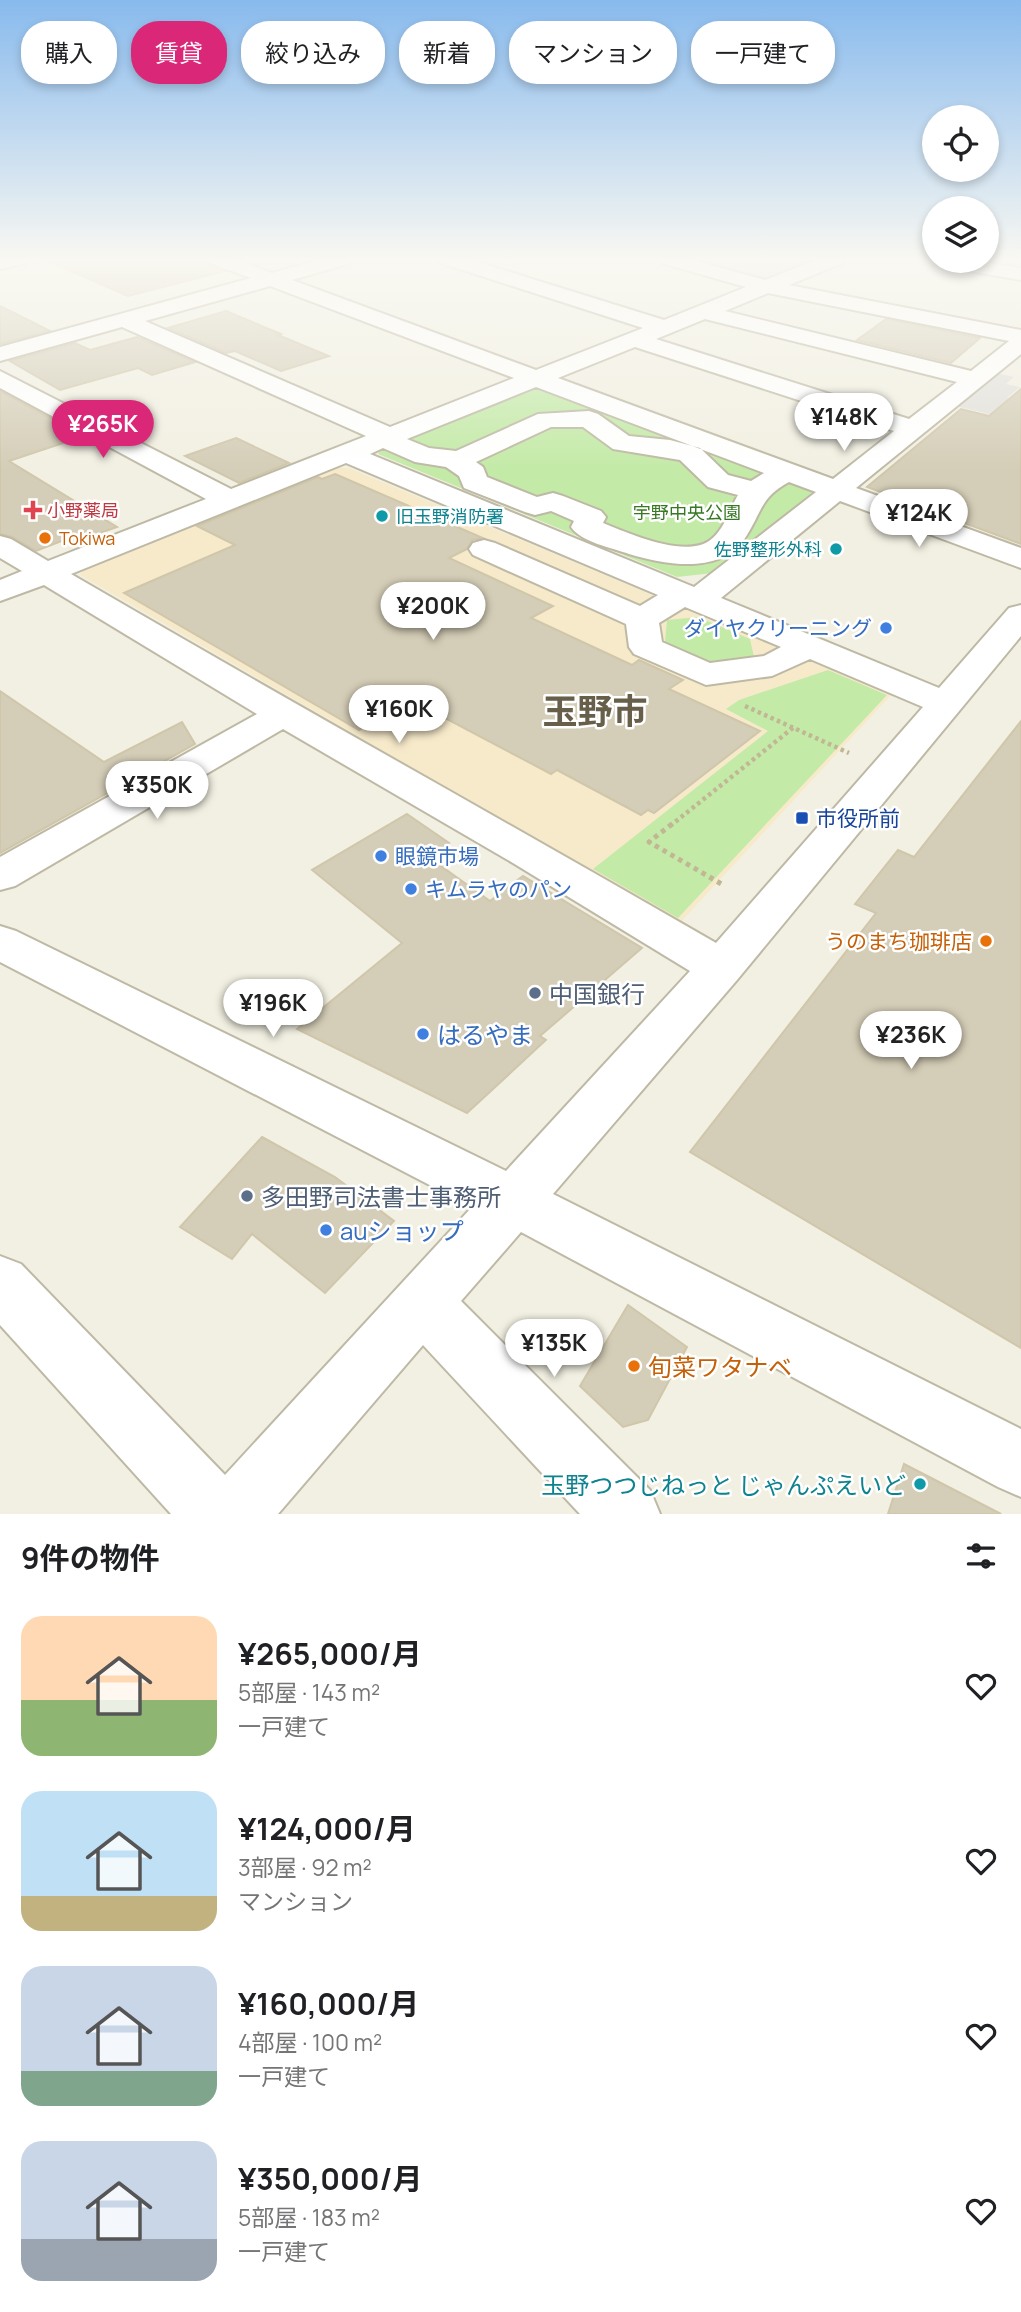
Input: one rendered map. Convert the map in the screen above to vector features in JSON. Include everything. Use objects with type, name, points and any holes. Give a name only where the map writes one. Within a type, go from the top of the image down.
[{"type":"street","points":[[0,354],[90,330]]},
{"type":"street","points":[[146,330],[425,456],[445,456],[456,460],[474,473],[474,482],[535,506],[553,502],[591,517],[586,527],[636,548],[683,555],[713,549],[731,537],[754,491],[786,472]]},
{"type":"street","points":[[405,330],[1021,559]]},
{"type":"street","points":[[0,591],[657,330]]},
{"type":"street","points":[[774,330],[975,380]]},
{"type":"street","points":[[984,330],[1021,337]]},
{"type":"street","points":[[634,339],[913,429]]},
{"type":"street","points":[[484,549],[642,619],[695,596],[835,491],[1021,344]]},
{"type":"street","points":[[0,377],[229,500]]},
{"type":"street","points":[[566,390],[545,398],[582,412],[615,440],[630,445],[670,448],[690,454],[718,481],[754,491]]},
{"type":"street","points":[[456,460],[547,419],[589,419]]},
{"type":"street","points":[[345,453],[695,596],[808,647],[944,703]]},
{"type":"street","points":[[0,545],[283,714],[528,853],[721,968]]},
{"type":"street","points":[[683,555],[695,596]]},
{"type":"street","points":[[234,1514],[721,968],[1021,615]]},
{"type":"street","points":[[642,619],[646,646],[706,674],[772,665],[808,647]]},
{"type":"street","points":[[0,876],[283,714]]},
{"type":"street","points":[[0,942],[513,1201],[1021,1464]]},
{"type":"street","points":[[0,1283],[216,1514]]},
{"type":"street","points":[[422,1302],[626,1514]]},
{"type":"path","points":[[745,706],[849,753]]},
{"type":"path","points":[[725,886],[649,842],[794,727]]},
{"type":"shaded area","points":[[997,373],[1014,377],[1006,384],[1020,387],[1007,398],[1021,402],[1021,422],[956,406]]},
{"type":"shaded area","points":[[328,468],[349,468],[891,695],[680,923],[80,575],[85,565]]},
{"type":"green space","name":"宇野中央公園","points":[[523,389],[542,389],[811,490],[811,496],[713,573],[677,577],[378,454],[381,447]]},
{"type":"green space","points":[[698,617],[750,639],[754,657],[715,664],[665,642],[667,620]]},
{"type":"green space","points":[[828,670],[887,695],[678,918],[593,869],[768,731],[726,709],[739,700]]},
{"type":"building","points":[[0,330],[50,331],[0,344]]},
{"type":"building","points":[[172,330],[271,330],[329,356],[281,371],[235,351],[226,353]]},
{"type":"building","points":[[871,330],[939,330],[980,338],[951,363],[857,340]]},
{"type":"building","points":[[137,337],[195,362],[152,375],[138,368],[60,390],[10,361],[75,343],[90,350]]},
{"type":"building","points":[[1021,389],[1021,544],[867,487],[961,409],[989,416]]},
{"type":"building","points":[[0,391],[84,436],[9,461],[117,527],[83,539],[77,535],[36,551],[12,537],[0,534]]},
{"type":"building","points":[[236,438],[289,463],[239,483],[185,456]]},
{"type":"building","points":[[335,474],[483,538],[472,540],[467,549],[449,558],[553,606],[531,618],[632,665],[639,660],[683,680],[669,689],[760,731],[654,813],[648,810],[641,815],[557,770],[551,774],[411,700],[359,730],[124,593],[235,545],[197,526],[318,477],[322,479]]},
{"type":"building","points":[[0,691],[104,762],[182,722],[195,744],[0,853]]},
{"type":"building","points":[[1021,721],[1021,1348],[690,1152],[876,913],[855,904],[898,850],[914,857]]},
{"type":"building","points":[[407,814],[449,843],[427,856],[490,901],[523,876],[642,948],[540,1036],[546,1040],[467,1113],[297,1029],[402,943],[312,870]]},
{"type":"building","points":[[262,1137],[335,1177],[394,1221],[325,1293],[252,1234],[232,1259],[180,1227]]},
{"type":"building","name":"旬菜ワタナベ","points":[[628,1305],[687,1347],[648,1420],[623,1427],[580,1386]]},
{"type":"building","name":"玉野つつじねっと じゃんぷえいど","points":[[904,1464],[1001,1514],[888,1514]]},
{"type":"place","name":"小野薬局","points":[[33,510]]},
{"type":"place","name":"旧玉野消防署","points":[[382,516]]},
{"type":"place","name":"Tokiwa","points":[[45,538]]},
{"type":"place","name":"佐野整形外科","points":[[836,549]]},
{"type":"place","name":"ダイヤクリーニング","points":[[886,628]]},
{"type":"place","name":"市役所前","points":[[802,818]]},
{"type":"place","name":"眼鏡市場","points":[[381,856]]},
{"type":"place","name":"キムラヤのパン","points":[[411,889]]},
{"type":"place","name":"うのまち珈琲店","points":[[986,941]]},
{"type":"place","name":"中国銀行","points":[[535,993]]},
{"type":"place","name":"はるやま","points":[[423,1034]]},
{"type":"place","name":"多田野司法書士事務所","points":[[247,1196]]},
{"type":"place","name":"auショップ","points":[[326,1230]]},
{"type":"place","name":"旬菜ワタナベ","points":[[634,1366]]},
{"type":"place","name":"玉野つつじねっと じゃんぷえいど","points":[[920,1484]]},
{"type":"district","name":"玉野市","points":[[595,711]]}]
